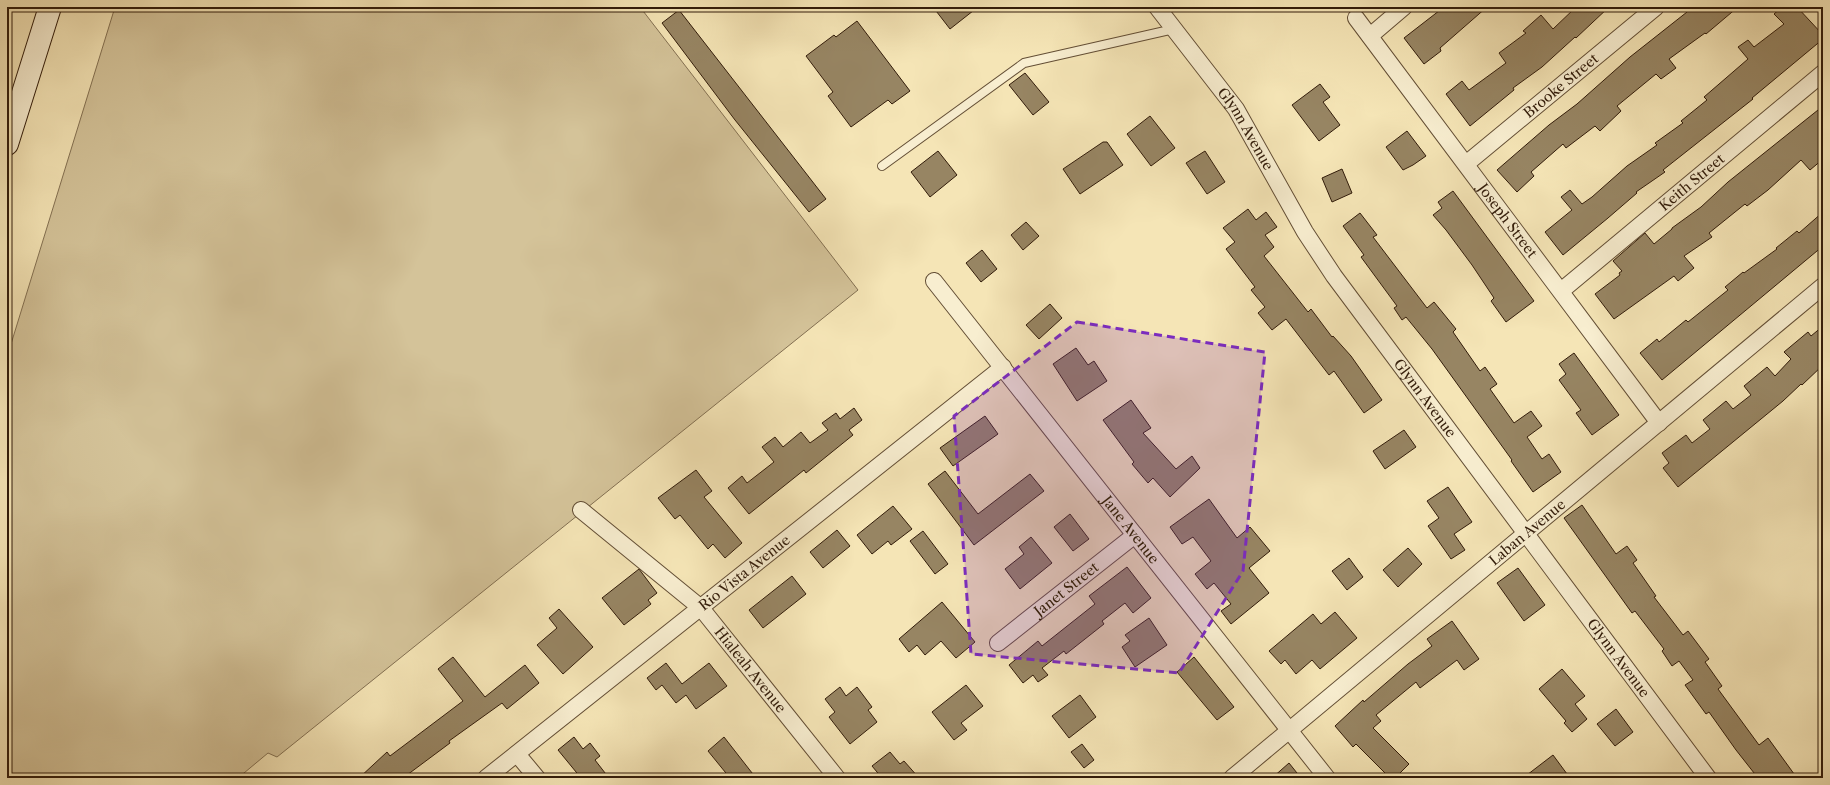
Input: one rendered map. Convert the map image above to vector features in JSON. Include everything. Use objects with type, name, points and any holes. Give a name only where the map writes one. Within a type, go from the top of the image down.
[{"type":"street","points":[[7,144],[50,7]]},
{"type":"street","name":"Glynn Avenue","points":[[1157,7],[1236,109],[1305,232],[1334,276],[1708,778]]},
{"type":"street","points":[[1370,36],[1404,7]]},
{"type":"street","name":"Brooke Street","points":[[1466,164],[1656,7]]},
{"type":"street","name":"Joseph Street","points":[[1356,18],[1659,423]]},
{"type":"street","name":"Keith Street","points":[[1561,291],[1823,73]]},
{"type":"street","name":"Jane Avenue","points":[[934,281],[1327,778]]},
{"type":"street","name":"Laban Avenue","points":[[1232,778],[1823,286]]},
{"type":"street","name":"Rio Vista Avenue","points":[[486,778],[1003,367]]},
{"type":"street","name":"Hialeah Avenue","points":[[581,510],[701,608],[837,778]]},
{"type":"street","name":"Janet Street","points":[[998,643],[1135,535]]},
{"type":"street","points":[[517,754],[537,778]]},
{"type":"lane","points":[[882,166],[1024,63],[1174,29]]},
{"type":"highlighted area","points":[[1077,322],[1265,352],[1243,571],[1179,673],[971,654],[954,416]]},
{"type":"shaded area","points":[[115,7],[640,7],[858,290],[277,757],[268,753],[238,778],[7,778],[7,357]]},
{"type":"building","points":[[933,7],[978,7],[950,29]]},
{"type":"building","points":[[1444,7],[1487,7],[1440,48],[1441,51],[1424,64],[1404,38]]},
{"type":"building","points":[[1576,7],[1609,7],[1576,38],[1575,37],[1542,67],[1513,88],[1514,90],[1470,126],[1446,94],[1462,81],[1469,90],[1506,63],[1499,53],[1526,33],[1523,31],[1541,15],[1553,29]]},
{"type":"building","points":[[1683,7],[1738,7],[1706,34],[1705,33],[1669,59],[1676,68],[1661,79],[1656,74],[1617,106],[1621,111],[1600,131],[1595,126],[1566,148],[1563,144],[1531,172],[1534,176],[1517,192],[1497,170],[1549,125],[1577,104],[1630,57],[1687,12]]},
{"type":"building","points":[[1782,7],[1797,7],[1823,35],[1823,39],[1752,98],[1753,99],[1663,170],[1665,172],[1636,192],[1637,193],[1563,255],[1545,232],[1572,210],[1561,197],[1570,190],[1582,204],[1627,166],[1657,145],[1655,143],[1683,123],[1681,121],[1707,100],[1704,97],[1748,59],[1738,47],[1748,40],[1754,47],[1784,24],[1774,14]]},
{"type":"building","points":[[679,10],[826,199],[809,212],[735,120],[662,23]]},
{"type":"building","points":[[857,21],[910,91],[892,104],[888,100],[851,127],[828,96],[833,92],[806,56],[834,35],[836,37]]},
{"type":"building","points":[[1025,73],[1049,102],[1033,115],[1009,85]]},
{"type":"building","points":[[1320,84],[1330,97],[1323,102],[1340,125],[1319,141],[1292,105]]},
{"type":"building","points":[[1823,106],[1823,159],[1810,170],[1801,160],[1768,190],[1747,206],[1745,204],[1709,233],[1712,237],[1684,256],[1694,268],[1678,281],[1674,276],[1614,319],[1595,294],[1620,275],[1619,273],[1622,271],[1613,261],[1645,233],[1654,244],[1672,228],[1701,207],[1728,182]]},
{"type":"building","points":[[1150,116],[1175,148],[1151,166],[1127,134]]},
{"type":"building","points":[[1407,131],[1426,156],[1403,170],[1386,147]]},
{"type":"building","points":[[1103,142],[1107,142],[1123,165],[1080,194],[1063,169]]},
{"type":"building","points":[[938,151],[957,175],[930,197],[911,172]]},
{"type":"building","points":[[1205,151],[1225,182],[1207,194],[1186,163]]},
{"type":"building","points":[[1342,169],[1352,193],[1332,202],[1322,178]]},
{"type":"building","points":[[1453,191],[1534,301],[1506,322],[1491,301],[1494,298],[1472,265],[1433,215],[1442,208],[1438,202]]},
{"type":"building","points":[[1248,209],[1256,220],[1266,212],[1277,227],[1265,235],[1274,247],[1264,256],[1308,312],[1311,309],[1332,337],[1333,336],[1351,356],[1382,400],[1364,413],[1334,371],[1329,375],[1286,319],[1272,330],[1258,313],[1265,307],[1251,290],[1255,287],[1226,249],[1235,242],[1223,228]]},
{"type":"building","points":[[1823,212],[1823,246],[1662,380],[1640,353],[1657,339],[1659,342],[1686,320],[1688,322],[1728,290],[1725,287],[1743,272],[1744,273],[1777,249],[1776,248],[1797,231],[1799,233]]},
{"type":"building","points":[[1360,213],[1377,235],[1373,237],[1427,308],[1434,302],[1456,329],[1453,332],[1480,371],[1485,367],[1497,384],[1490,389],[1514,423],[1531,411],[1542,426],[1527,437],[1542,459],[1549,454],[1561,472],[1533,492],[1511,461],[1512,460],[1432,349],[1406,317],[1402,320],[1394,308],[1397,306],[1361,257],[1364,255],[1343,226]]},
{"type":"building","points":[[1026,222],[1039,236],[1023,250],[1011,235]]},
{"type":"building","points":[[982,250],[997,269],[981,282],[966,263]]},
{"type":"building","points":[[1050,304],[1062,318],[1039,339],[1026,325]]},
{"type":"building","points":[[1823,326],[1823,365],[1783,401],[1678,487],[1663,468],[1669,463],[1662,453],[1686,435],[1692,443],[1710,429],[1703,420],[1726,401],[1733,409],[1751,395],[1744,386],[1767,367],[1775,376],[1791,359],[1784,352],[1808,332],[1811,336]]},
{"type":"building","points":[[1076,348],[1088,365],[1094,361],[1107,381],[1077,401],[1053,364]]},
{"type":"building","points":[[1574,353],[1619,415],[1592,435],[1576,413],[1581,410],[1559,380],[1566,374],[1559,364]]},
{"type":"building","points":[[1131,400],[1151,428],[1143,433],[1176,469],[1192,456],[1200,468],[1170,497],[1153,478],[1148,483],[1132,464],[1134,462],[1103,420]]},
{"type":"building","points":[[854,408],[862,420],[849,430],[853,435],[806,473],[804,470],[749,514],[728,488],[742,476],[747,483],[774,462],[762,447],[775,437],[783,447],[801,432],[810,443],[828,430],[822,423],[836,413],[840,419]]},
{"type":"building","points":[[985,416],[998,434],[953,466],[940,448]]},
{"type":"building","points":[[1404,430],[1416,447],[1385,469],[1373,451]]},
{"type":"building","points":[[696,470],[712,491],[704,497],[742,543],[725,558],[713,544],[708,549],[680,515],[675,519],[658,498]]},
{"type":"building","points":[[945,471],[978,514],[1030,474],[1044,491],[974,545],[928,484]]},
{"type":"building","points":[[1448,487],[1472,522],[1454,534],[1465,550],[1451,559],[1428,526],[1439,518],[1427,501]]},
{"type":"building","points":[[1209,499],[1237,538],[1250,527],[1270,551],[1249,568],[1269,593],[1231,624],[1221,611],[1231,604],[1214,583],[1207,589],[1195,574],[1211,561],[1193,537],[1182,544],[1170,527]]},
{"type":"building","points":[[1582,505],[1616,554],[1627,546],[1637,560],[1633,563],[1656,596],[1654,597],[1683,635],[1688,631],[1709,659],[1705,662],[1722,686],[1718,689],[1759,745],[1768,738],[1797,778],[1758,778],[1709,712],[1706,714],[1685,685],[1693,680],[1679,661],[1672,666],[1662,651],[1664,649],[1635,611],[1632,613],[1564,518]]},
{"type":"building","points":[[893,506],[912,529],[891,545],[888,541],[872,554],[857,535]]},
{"type":"building","points":[[1070,514],[1089,539],[1073,551],[1054,527]]},
{"type":"building","points":[[837,530],[850,546],[823,568],[810,552]]},
{"type":"building","points":[[923,531],[948,564],[935,574],[910,541]]},
{"type":"building","points":[[1031,537],[1052,563],[1020,589],[1005,569],[1024,554],[1019,547]]},
{"type":"building","points":[[1408,548],[1422,564],[1398,587],[1383,570]]},
{"type":"building","points":[[1349,558],[1363,577],[1347,590],[1332,571]]},
{"type":"building","points":[[1127,567],[1151,598],[1133,613],[1125,603],[1102,621],[1104,624],[1066,654],[1064,651],[1042,668],[1048,675],[1038,682],[1033,675],[1023,683],[1009,665],[1038,641],[1042,646],[1095,604],[1089,596]]},
{"type":"building","points":[[1518,568],[1545,605],[1524,621],[1497,583]]},
{"type":"building","points":[[639,569],[657,593],[648,600],[651,604],[624,625],[602,598]]},
{"type":"building","points":[[792,576],[806,594],[763,628],[749,610]]},
{"type":"building","points":[[942,602],[975,642],[956,658],[941,641],[925,655],[917,645],[909,652],[899,639]]},
{"type":"building","points":[[559,609],[593,647],[563,674],[537,645],[557,628],[549,618]]},
{"type":"building","points":[[1335,612],[1357,638],[1320,669],[1312,660],[1296,674],[1285,660],[1281,664],[1269,651],[1313,614],[1321,624]]},
{"type":"building","points":[[1149,618],[1167,645],[1135,667],[1122,647],[1130,641],[1125,635]]},
{"type":"building","points":[[1452,621],[1479,659],[1464,670],[1457,660],[1420,688],[1416,682],[1376,715],[1381,721],[1373,728],[1409,764],[1395,778],[1390,778],[1356,744],[1353,747],[1335,726],[1363,700],[1364,702],[1408,664],[1432,646],[1427,639]]},
{"type":"building","points":[[453,657],[485,697],[525,665],[539,683],[507,709],[502,703],[449,741],[450,743],[403,778],[359,778],[387,752],[390,756],[463,701],[438,669]]},
{"type":"building","points":[[1194,657],[1234,707],[1217,720],[1177,672]]},
{"type":"building","points":[[666,663],[682,684],[709,663],[727,686],[696,709],[686,695],[676,703],[662,685],[656,690],[647,678]]},
{"type":"building","points":[[1562,669],[1585,696],[1575,704],[1587,719],[1572,732],[1564,723],[1566,721],[1539,689]]},
{"type":"building","points":[[966,685],[983,706],[961,723],[967,730],[954,740],[932,712]]},
{"type":"building","points":[[840,687],[846,696],[857,687],[872,707],[868,710],[877,722],[850,744],[829,717],[835,712],[825,699]]},
{"type":"building","points":[[1080,695],[1096,717],[1069,738],[1052,716]]},
{"type":"building","points":[[1616,709],[1633,732],[1615,746],[1597,724]]},
{"type":"building","points":[[574,737],[583,749],[590,743],[600,756],[595,760],[609,778],[581,778],[558,750]]},
{"type":"building","points":[[724,737],[756,778],[730,778],[708,751]]},
{"type":"building","points":[[1082,744],[1094,760],[1084,768],[1071,752]]},
{"type":"building","points":[[890,752],[900,764],[904,761],[919,778],[882,778],[872,766]]},
{"type":"building","points":[[1553,755],[1570,778],[1523,778]]},
{"type":"building","points":[[1289,763],[1301,778],[1272,778]]}]
